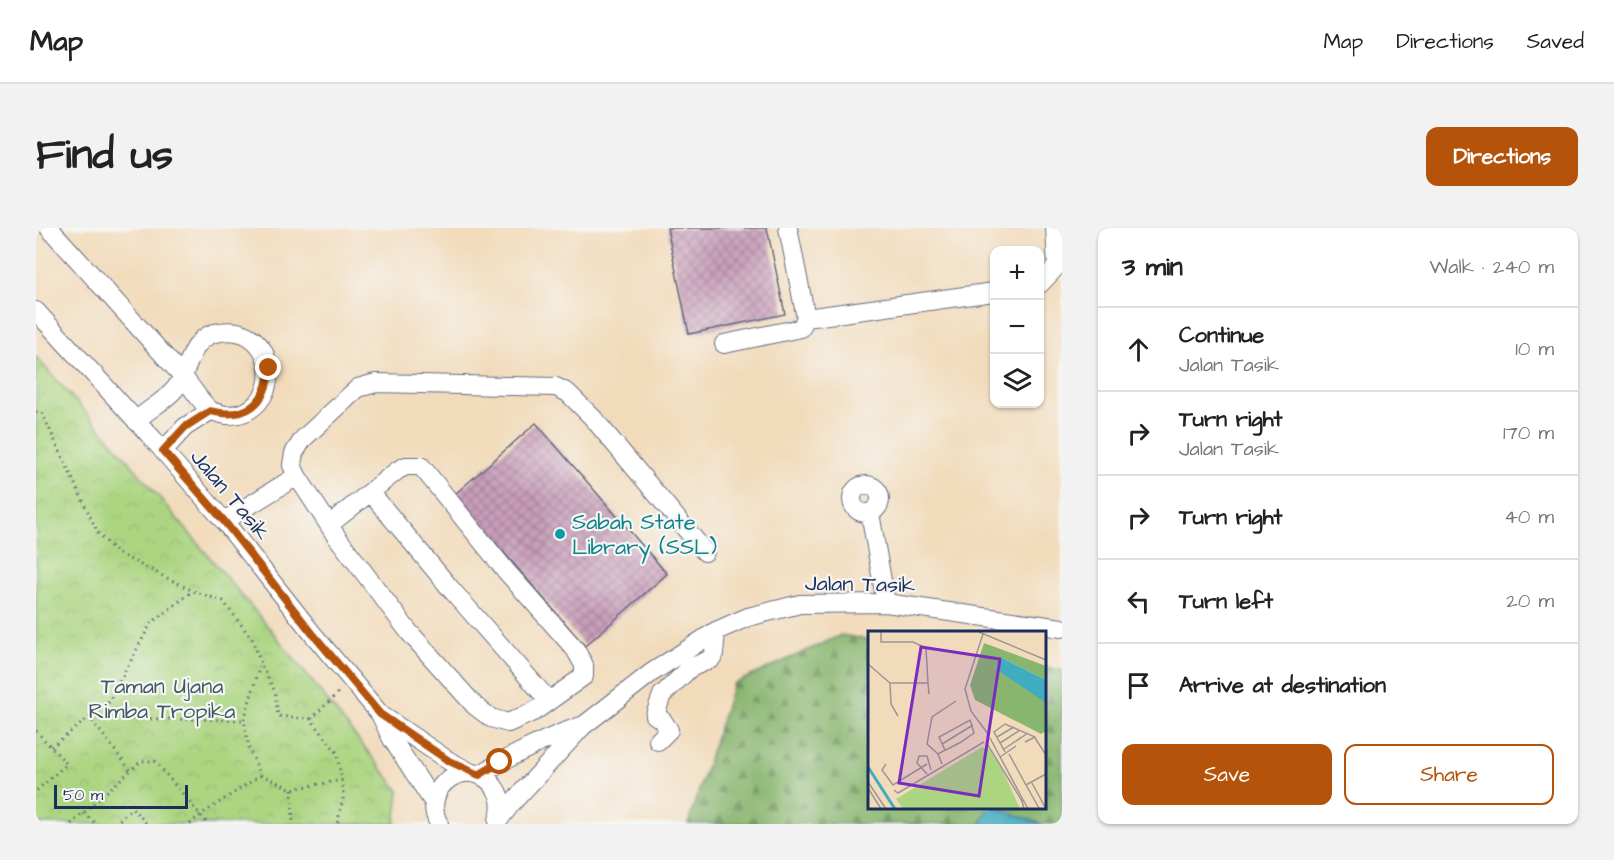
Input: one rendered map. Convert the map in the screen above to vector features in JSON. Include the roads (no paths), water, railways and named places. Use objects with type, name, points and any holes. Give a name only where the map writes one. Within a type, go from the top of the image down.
[{"type":"street","points":[[49,228],[183,376],[210,411],[224,415],[239,414],[252,407],[263,396],[268,383],[269,368],[265,354],[256,342],[245,334],[232,331],[218,332],[205,337],[195,347],[183,376],[168,396],[136,421]]},
{"type":"street","points":[[724,344],[801,328],[806,318],[788,228]]},
{"type":"street","points":[[1044,280],[1057,266],[1055,228]]},
{"type":"street","points":[[806,318],[990,293]]},
{"type":"street","name":"Jalan Tasik","points":[[36,311],[224,521],[380,714],[434,816]]},
{"type":"street","points":[[329,525],[398,470],[406,466],[421,466],[506,571],[575,649],[584,665],[584,676],[535,711],[508,723],[491,718],[475,706],[409,632],[329,525],[292,465],[294,453],[303,439],[358,388],[376,382],[556,387],[568,393],[593,418],[705,552]]},
{"type":"street","points":[[163,451],[185,427],[210,411]]},
{"type":"street","points":[[224,521],[297,476]]},
{"type":"street","points":[[371,493],[549,701]]},
{"type":"street","points":[[870,513],[886,603]]},
{"type":"street","name":"Jalan Tasik","points":[[497,822],[583,726],[651,672],[716,631],[748,617],[800,604],[886,603],[1062,628]]},
{"type":"street","points":[[658,741],[669,730],[655,715],[662,694],[690,668],[711,659],[714,654],[716,631]]},
{"type":"street","name":"Jalan Tasik","points":[[380,714],[449,761],[476,774],[564,732],[583,726]]},
{"type":"street","points":[[434,816],[436,794],[447,780],[455,775],[476,774],[489,781],[500,796],[501,809],[497,822]]},
{"type":"water","points":[[988,809],[999,809],[1042,824],[981,824]]},
{"type":"place","name":"Sabah State Library (SSL)","points":[[560,534]]},
{"type":"park label","name":"Taman Ujana Rimba Tropika","points":[[162,698]]}]
